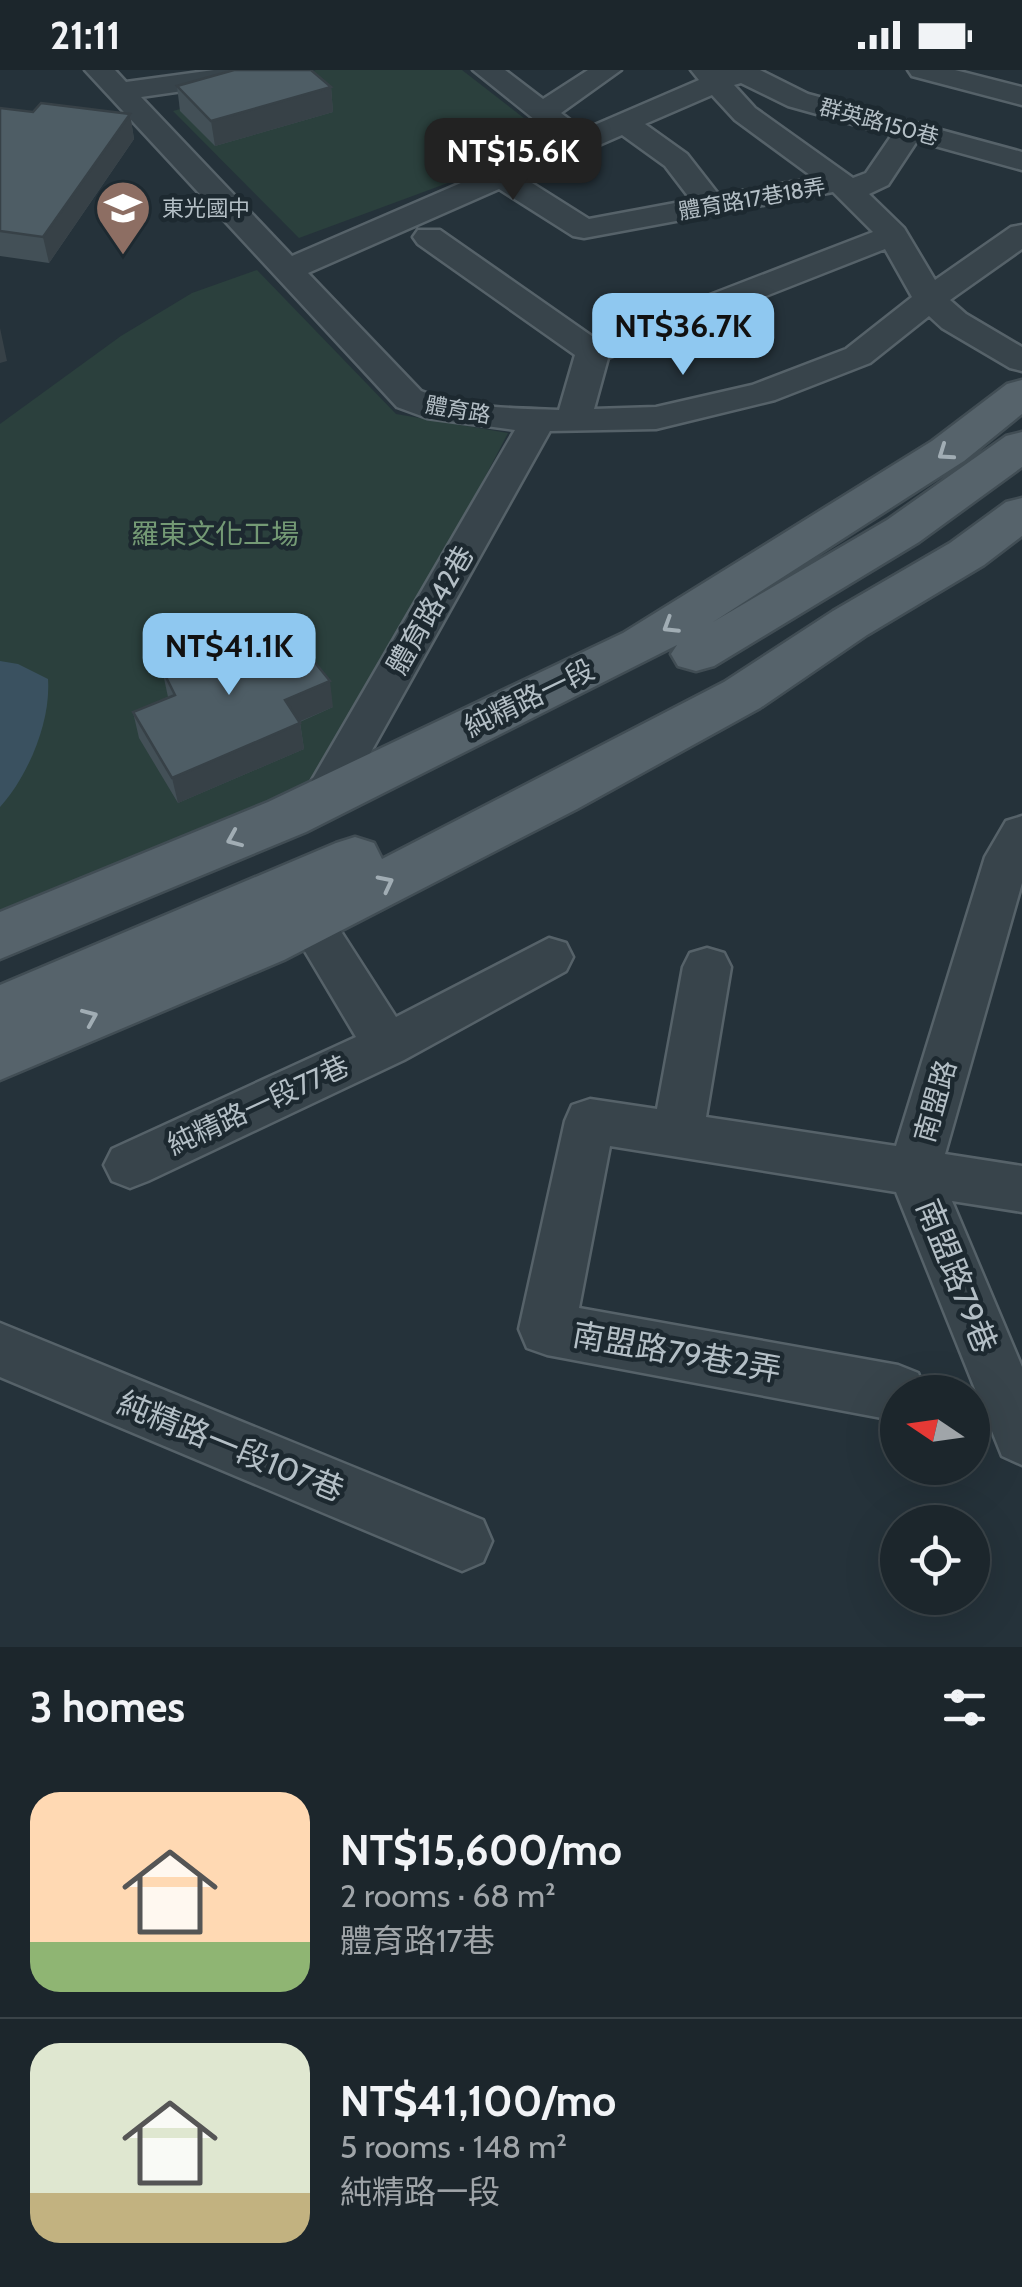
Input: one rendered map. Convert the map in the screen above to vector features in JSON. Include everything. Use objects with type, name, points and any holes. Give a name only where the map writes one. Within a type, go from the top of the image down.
[{"type":"main road","name":"純精路一段","points":[[0,936],[323,799],[640,645],[948,451],[1022,394]]},
{"type":"main road","name":"純精路一段","points":[[0,977],[276,860],[672,667],[903,532],[1022,446]]},
{"type":"main road","points":[[0,1011],[246,908],[547,770],[883,573],[1022,478]]},
{"type":"main road","points":[[0,1054],[264,944],[558,795],[742,696],[850,623],[967,554],[1022,513]]},
{"type":"street","points":[[109,81],[273,70]]},
{"type":"street","points":[[487,70],[578,141]]},
{"type":"street","points":[[542,113],[607,70]]},
{"type":"street","points":[[922,70],[1022,96]]},
{"type":"street","points":[[287,270],[727,74],[774,138],[845,187],[893,236],[930,298],[954,321],[1022,361]]},
{"type":"street","name":"群英路150巷","points":[[727,74],[798,100],[1022,162]]},
{"type":"street","name":"體育路","points":[[109,81],[409,399],[427,407],[555,421],[656,418],[763,394],[858,356],[930,298],[1022,234]]},
{"type":"street","points":[[623,122],[676,160],[712,206]]},
{"type":"street","points":[[845,187],[877,179],[910,130]]},
{"type":"street","name":"體育路17巷18弄","points":[[500,176],[584,230],[845,187]]},
{"type":"street","points":[[429,237],[593,352],[893,236]]},
{"type":"street","name":"體育路42巷","points":[[323,799],[555,421],[593,352]]},
{"type":"street","name":"南盟路","points":[[590,1121],[914,1172],[1007,857],[1022,833]]},
{"type":"street","points":[[310,921],[387,1045]]},
{"type":"street","name":"純精路一段77巷","points":[[130,1165],[387,1045],[548,957]]},
{"type":"street","points":[[678,1134],[707,967]]},
{"type":"street","name":"南盟路79巷2弄","points":[[590,1121],[547,1329],[880,1389]]},
{"type":"street","points":[[914,1172],[1022,1188]]},
{"type":"street","name":"南盟路79巷","points":[[914,1172],[1007,1418]]},
{"type":"street","name":"純精路一段107巷","points":[[0,1350],[462,1541]]},
{"type":"green space","points":[[316,70],[462,70],[556,143],[299,238],[173,111]]},
{"type":"green space","name":"羅東文化工場","points":[[257,270],[396,414],[508,433],[363,710],[315,786],[0,922],[0,424],[121,336],[192,293]]},
{"type":"water","points":[[0,661],[18,664],[48,679],[48,696],[36,748],[20,780],[0,807]]},
{"type":"building","points":[[234,70],[311,70],[331,87],[211,121],[177,86]]},
{"type":"building","points":[[41,103],[130,114],[43,237],[0,231],[0,108],[33,112]]},
{"type":"building","points":[[281,621],[330,681],[285,700],[300,723],[172,778],[133,712],[175,695],[162,669]]},
{"type":"place","name":"東光國中","points":[[123,257]]}]
